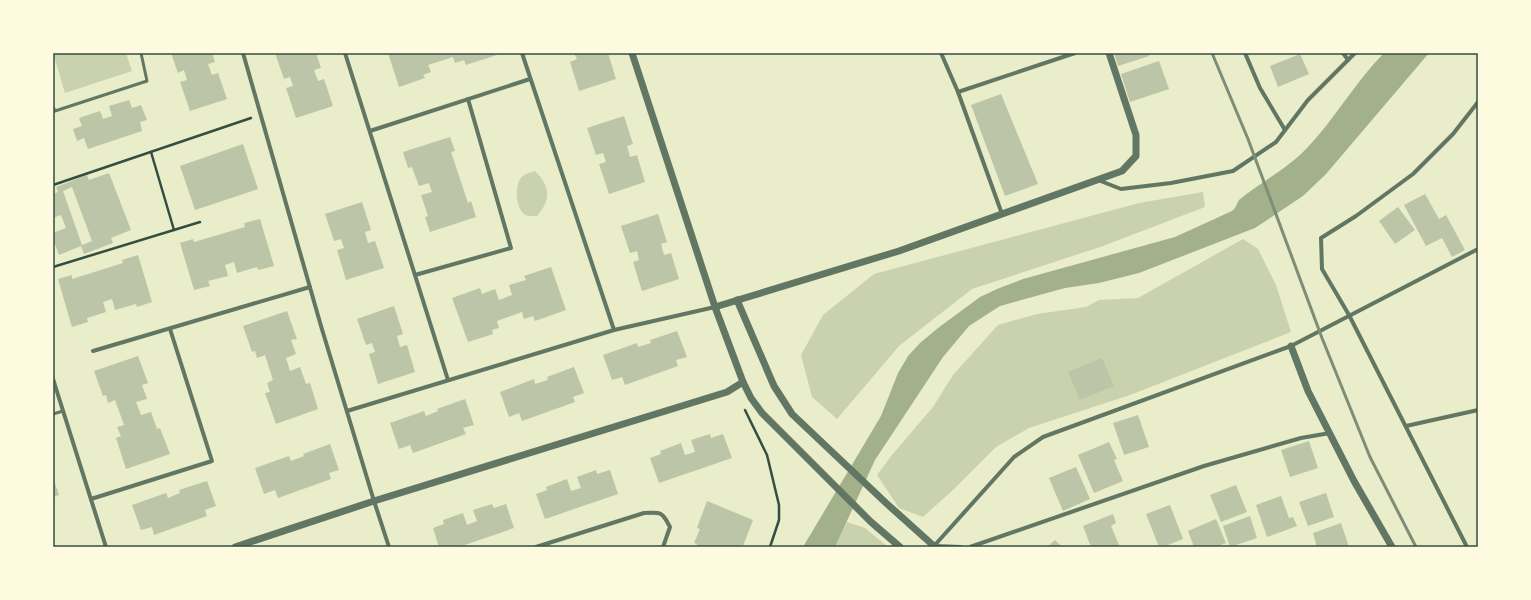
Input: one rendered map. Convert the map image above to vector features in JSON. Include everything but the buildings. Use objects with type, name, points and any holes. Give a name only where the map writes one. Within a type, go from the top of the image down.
[{"type":"street","points":[[243,53],[310,287],[389,547]]},
{"type":"street","points":[[345,53],[448,380]]},
{"type":"street","points":[[522,53],[614,330]]},
{"type":"street","points":[[632,53],[715,307],[743,382],[751,398],[762,413],[871,522],[900,547]]},
{"type":"street","points":[[941,53],[958,92],[1002,215]]},
{"type":"street","points":[[958,92],[1075,53]]},
{"type":"street","points":[[347,411],[614,330],[715,307],[899,251],[1122,171],[1136,156],[1136,135],[1109,53]]},
{"type":"street","points":[[1245,53],[1260,88],[1285,130]]},
{"type":"street","points":[[1343,53],[1348,60]]},
{"type":"street","points":[[1098,180],[1121,189],[1171,183],[1233,171],[1276,142],[1308,100],[1355,53]]},
{"type":"street","points":[[370,131],[530,79]]},
{"type":"street","points":[[415,275],[511,248],[468,99]]},
{"type":"street","points":[[1467,547],[1349,315],[1322,269],[1321,238],[1356,216],[1413,174],[1453,134],[1478,102]]},
{"type":"street","points":[[934,546],[1014,457],[1043,437],[1291,346],[1478,250]]},
{"type":"street","points":[[93,351],[310,287]]},
{"type":"street","points":[[737,300],[774,386],[792,414],[934,546],[961,547]]},
{"type":"street","points":[[91,499],[212,461],[170,329]]},
{"type":"street","points":[[1291,346],[1308,391],[1354,481],[1392,547]]},
{"type":"street","points":[[53,379],[106,547]]},
{"type":"street","points":[[235,547],[374,501],[727,392],[743,382]]},
{"type":"street","points":[[1406,426],[1478,410]]},
{"type":"street","points":[[970,547],[1204,466],[1301,438],[1330,434]]},
{"type":"street","points":[[536,547],[644,513],[656,513],[664,516],[670,527],[663,547]]},
{"type":"lane","points":[[53,107],[55,111],[147,81],[141,53]]},
{"type":"lane","points":[[53,414],[63,411]]},
{"type":"path","points":[[53,185],[261,114]]},
{"type":"path","points":[[151,152],[174,230]]},
{"type":"path","points":[[53,267],[200,222]]},
{"type":"path","points":[[744,408],[767,455],[779,505],[779,520],[770,547]]},
{"type":"shaded area","points":[[53,53],[126,53],[132,71],[65,93]]},
{"type":"shaded area","points":[[1384,53],[1429,53],[1326,174],[1303,196],[1255,228],[1139,273],[1099,283],[1065,288],[1000,306],[969,326],[943,357],[875,460],[835,547],[803,547],[881,416],[898,373],[908,356],[920,343],[980,297],[997,289],[1023,279],[1175,237],[1232,211],[1239,200],[1247,193],[1282,169],[1307,148]]},
{"type":"shaded area","points":[[535,171],[544,183],[547,199],[542,210],[537,216],[529,216],[524,214],[519,207],[517,189],[519,181],[522,177]]},
{"type":"shaded area","points":[[1203,192],[1205,207],[1103,246],[972,289],[899,346],[837,419],[812,397],[801,355],[823,315],[874,274],[1139,203]]},
{"type":"shaded area","points":[[1243,239],[1258,249],[1276,285],[1291,332],[1130,395],[1029,428],[996,447],[954,489],[923,517],[899,508],[877,475],[933,407],[953,375],[998,325],[1037,314],[1086,307],[1099,300],[1138,298]]},
{"type":"shaded area","points":[[847,522],[865,528],[888,547],[835,547]]},
{"type":"railway","points":[[1212,53],[1248,139],[1322,338],[1370,457],[1416,547]]}]
